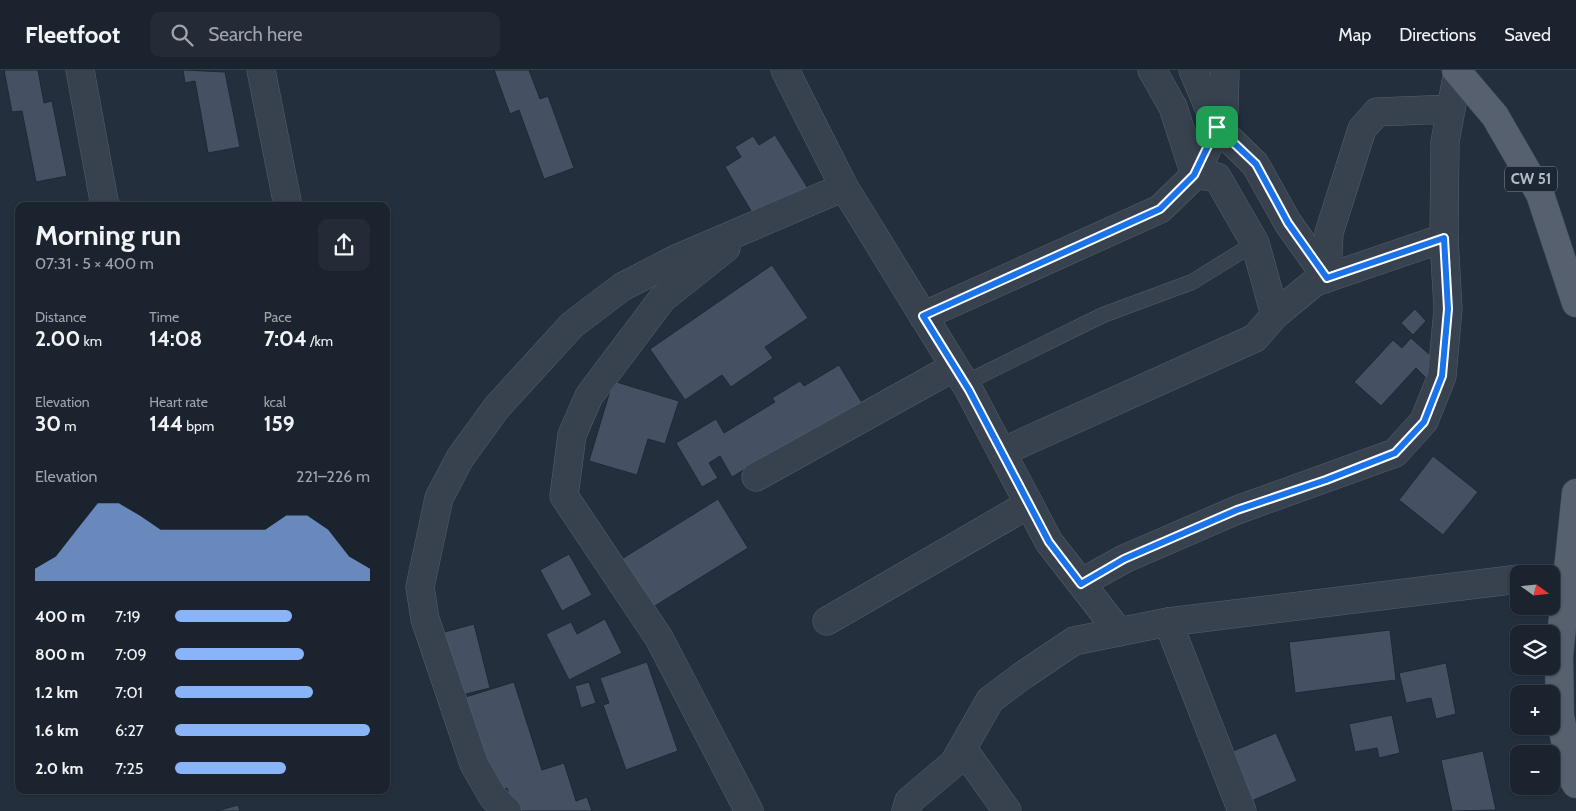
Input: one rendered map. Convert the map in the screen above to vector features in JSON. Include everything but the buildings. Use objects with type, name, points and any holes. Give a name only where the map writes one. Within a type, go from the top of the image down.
[{"type":"main road","name":"CW 51","points":[[1457,71],[1495,116],[1540,194],[1576,303]]},
{"type":"main road","points":[[1560,569],[1576,493]]},
{"type":"main road","points":[[1559,615],[1560,716],[1573,779],[1576,784]]},
{"type":"street","points":[[80,70],[103,202]]},
{"type":"street","points":[[261,70],[287,202]]},
{"type":"street","points":[[785,70],[844,187],[960,375],[1049,542],[1119,632]]},
{"type":"street","points":[[1152,70],[1173,107],[1194,175]]},
{"type":"street","points":[[1193,70],[1217,127],[1256,164],[1288,223],[1327,278]]},
{"type":"street","points":[[923,316],[1160,209],[1194,175],[1217,127],[1224,112],[1225,70]]},
{"type":"street","points":[[1081,584],[1124,559],[1237,510],[1326,480],[1395,453],[1424,422],[1442,376],[1448,309],[1444,238],[1445,142],[1457,71]]},
{"type":"street","points":[[1327,278],[1329,233],[1362,129],[1378,112],[1451,109]]},
{"type":"street","points":[[1194,175],[1217,177],[1255,243],[1275,315]]},
{"type":"street","points":[[507,811],[493,797],[474,764],[425,619],[420,587],[439,498],[460,458],[497,407],[572,325],[622,287],[678,258],[844,187]]},
{"type":"street","points":[[749,811],[658,638],[564,496],[572,434],[590,396],[662,299],[755,225]]},
{"type":"street","points":[[1002,452],[1255,338],[1275,315],[1315,282],[1444,238]]},
{"type":"street","points":[[756,477],[960,375]]},
{"type":"street","points":[[827,621],[1029,504]]},
{"type":"street","points":[[906,811],[909,801],[954,763],[990,700],[1074,641],[1168,622],[1510,581]]},
{"type":"street","points":[[1168,622],[1242,811]]},
{"type":"street","points":[[963,749],[1006,811]]},
{"type":"lane","points":[[960,375],[1103,315],[1192,282],[1255,243]]},
{"type":"route","points":[[1217,127],[1256,164],[1288,223],[1327,278],[1444,238],[1448,309],[1442,376],[1424,422],[1395,453],[1326,480],[1237,510],[1124,559],[1081,584],[1049,542],[969,390],[923,316],[1160,209],[1194,175],[1217,127]]}]
